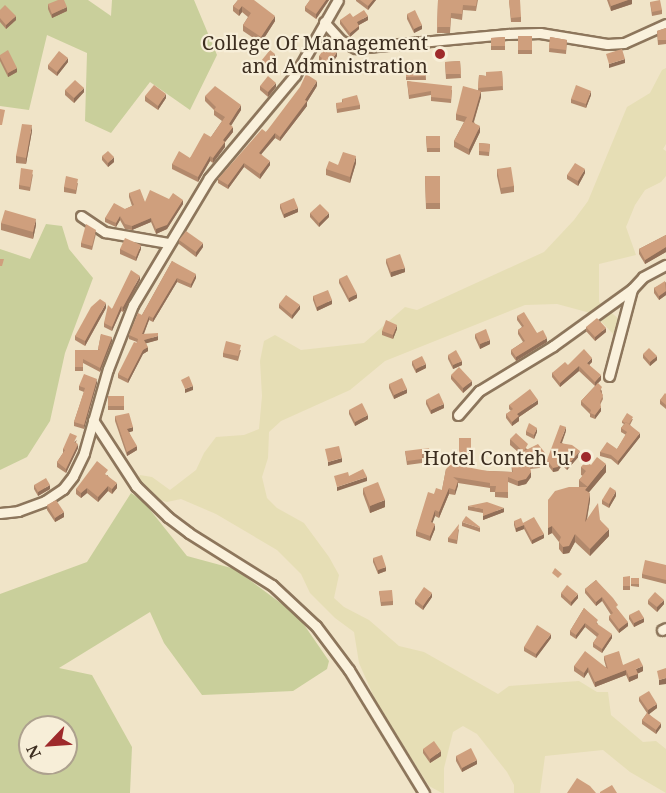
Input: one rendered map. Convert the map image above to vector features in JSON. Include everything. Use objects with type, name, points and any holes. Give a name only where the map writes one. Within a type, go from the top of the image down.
[{"type":"street","points":[[0,513],[18,511],[45,501],[63,489],[80,464],[128,316],[168,243],[209,178],[295,75],[338,0]]},
{"type":"street","points":[[324,22],[340,40],[356,48],[540,33],[607,44],[624,43],[632,41],[652,28],[666,24]]},
{"type":"street","points":[[81,216],[105,232],[168,243]]},
{"type":"street","points":[[458,416],[479,391],[544,353],[632,289],[643,277],[666,265]]},
{"type":"street","points":[[609,376],[632,289]]},
{"type":"street","points":[[93,420],[136,486],[168,517],[189,533],[273,585],[316,626],[349,670],[401,752],[423,793]]},
{"type":"shaded area","points":[[666,68],[666,144],[663,149],[666,151],[666,176],[661,182],[645,190],[635,205],[626,227],[636,255],[599,264],[599,302],[620,320],[616,337],[594,314],[557,304],[525,305],[385,361],[350,390],[281,421],[269,432],[268,458],[262,477],[267,498],[277,508],[304,523],[329,557],[339,575],[334,598],[344,607],[369,620],[399,646],[424,652],[498,694],[509,686],[579,681],[597,692],[608,692],[611,715],[643,742],[656,741],[666,749],[666,793],[630,772],[603,750],[545,756],[540,793],[514,793],[514,785],[507,772],[477,734],[463,726],[453,732],[444,768],[444,793],[442,793],[429,786],[378,706],[359,663],[354,632],[335,618],[310,593],[301,574],[277,550],[216,514],[181,499],[167,502],[146,496],[135,486],[140,475],[152,477],[170,490],[196,470],[204,453],[216,437],[244,435],[259,429],[262,396],[260,361],[264,341],[275,335],[301,350],[364,343],[405,307],[417,310],[544,252],[574,220],[588,201],[627,107],[650,93],[662,70]]},
{"type":"green space","points":[[0,0],[88,0],[111,16],[112,0],[194,0],[217,55],[190,110],[150,82],[111,133],[85,121],[87,53],[47,35],[29,110],[0,106]]},
{"type":"green space","points":[[46,224],[62,226],[69,249],[93,278],[65,353],[50,421],[27,457],[0,470],[0,249],[30,259]]},
{"type":"green space","points":[[131,493],[143,501],[187,556],[235,569],[298,616],[329,661],[327,669],[293,691],[202,695],[164,643],[150,612],[59,668],[92,675],[132,747],[130,793],[0,793],[0,594],[87,562]]},
{"type":"building","points":[[64,0],[67,7],[52,14],[48,4]]},
{"type":"building","points":[[238,0],[254,0],[275,16],[261,37],[243,25],[251,13],[242,6],[239,10],[233,6]]},
{"type":"building","points":[[310,0],[326,0],[316,14],[305,7]]},
{"type":"building","points":[[360,0],[373,0],[368,6]]},
{"type":"building","points":[[438,0],[477,0],[476,6],[463,5],[462,14],[451,13],[450,27],[437,27]]},
{"type":"building","points":[[509,0],[520,0],[521,17],[511,18]]},
{"type":"building","points":[[609,0],[628,0],[611,6]]},
{"type":"building","points":[[660,0],[662,10],[652,12],[650,2]]},
{"type":"building","points":[[5,5],[16,16],[6,25],[0,18],[0,10]]},
{"type":"building","points":[[364,10],[368,16],[357,22],[359,26],[350,33],[340,20],[350,13],[353,17]]},
{"type":"building","points":[[415,10],[422,25],[414,29],[407,14]]},
{"type":"building","points":[[666,28],[666,40],[658,40],[657,31]]},
{"type":"building","points":[[518,36],[532,36],[532,50],[518,50]]},
{"type":"building","points":[[505,37],[505,46],[491,46],[491,38]]},
{"type":"building","points":[[550,37],[567,40],[566,50],[549,48]]},
{"type":"building","points":[[327,45],[337,52],[324,71],[317,66],[322,58],[319,56]]},
{"type":"building","points":[[622,49],[625,59],[609,64],[606,54]]},
{"type":"building","points":[[8,50],[17,68],[8,73],[0,55]]},
{"type":"building","points":[[270,50],[275,54],[262,70],[257,66]]},
{"type":"building","points":[[59,51],[68,58],[57,72],[48,65]]},
{"type":"building","points":[[460,61],[461,74],[446,74],[445,62]]},
{"type":"building","points":[[425,66],[426,76],[406,77],[406,69]]},
{"type":"building","points":[[502,71],[503,86],[478,88],[479,75],[486,76],[486,72]]},
{"type":"building","points":[[306,74],[317,81],[305,100],[307,101],[280,137],[275,133],[259,153],[270,161],[260,174],[244,163],[228,185],[218,179],[262,129],[266,132],[300,87]]},
{"type":"building","points":[[268,76],[276,83],[268,92],[260,86]]},
{"type":"building","points":[[75,80],[84,88],[74,98],[65,90]]},
{"type":"building","points":[[407,81],[452,86],[451,99],[431,97],[431,91],[409,95]]},
{"type":"building","points":[[154,85],[166,94],[158,106],[145,96]]},
{"type":"building","points":[[576,85],[591,91],[586,104],[571,99]]},
{"type":"building","points":[[215,86],[241,105],[229,124],[233,127],[223,140],[225,142],[213,158],[210,156],[198,177],[172,164],[179,151],[190,158],[204,133],[211,137],[225,117],[214,110],[216,107],[205,96]]},
{"type":"building","points":[[463,86],[481,91],[472,122],[480,126],[469,149],[454,141],[467,117],[456,114]]},
{"type":"building","points":[[357,95],[360,105],[337,109],[336,103]]},
{"type":"building","points":[[0,109],[5,110],[2,125],[0,125]]},
{"type":"building","points":[[22,124],[32,125],[26,158],[16,156]]},
{"type":"building","points":[[426,136],[440,136],[440,148],[427,148]]},
{"type":"building","points":[[479,143],[490,144],[489,152],[479,151]]},
{"type":"building","points":[[108,151],[114,157],[108,163],[102,156]]},
{"type":"building","points":[[343,152],[356,156],[350,177],[326,169],[329,161],[338,165]]},
{"type":"building","points":[[575,163],[585,169],[578,181],[567,175]]},
{"type":"building","points":[[511,167],[514,186],[501,188],[497,169]]},
{"type":"building","points":[[21,168],[33,170],[30,187],[19,185]]},
{"type":"building","points":[[66,176],[78,179],[76,190],[64,187]]},
{"type":"building","points":[[425,176],[440,176],[440,203],[426,203]]},
{"type":"building","points":[[140,189],[145,202],[150,190],[169,199],[173,193],[183,200],[167,225],[156,229],[151,218],[132,226],[125,224],[120,216],[116,223],[105,218],[114,203],[125,209],[134,205],[129,193]]},
{"type":"building","points":[[294,198],[298,208],[284,214],[280,204]]},
{"type":"building","points":[[320,204],[329,213],[319,223],[310,213]]},
{"type":"building","points":[[5,210],[36,219],[33,232],[1,223]]},
{"type":"building","points":[[86,224],[96,230],[92,246],[81,243]]},
{"type":"building","points":[[186,231],[203,243],[196,252],[179,240]]},
{"type":"building","points":[[666,235],[666,247],[645,260],[639,249]]},
{"type":"building","points":[[125,238],[141,245],[136,257],[120,249]]},
{"type":"building","points":[[400,254],[405,268],[391,272],[386,259]]},
{"type":"building","points":[[172,261],[196,274],[191,284],[177,278],[153,318],[149,316],[142,334],[158,333],[158,336],[144,340],[148,347],[143,350],[128,379],[118,374],[134,342],[137,343],[138,339],[129,335],[138,313],[142,315]]},
{"type":"building","points":[[131,270],[140,276],[123,307],[121,306],[112,327],[104,323],[108,305],[112,309]]},
{"type":"building","points":[[347,275],[357,294],[349,298],[339,279]]},
{"type":"building","points":[[665,281],[666,291],[659,296],[654,288]]},
{"type":"building","points":[[328,290],[332,300],[317,307],[313,296]]},
{"type":"building","points":[[286,295],[300,305],[292,315],[279,304]]},
{"type":"building","points":[[100,299],[106,303],[85,341],[75,336],[91,307]]},
{"type":"building","points":[[524,312],[537,333],[543,330],[547,338],[516,357],[511,350],[525,341],[518,330],[524,326],[517,316]]},
{"type":"building","points":[[597,318],[606,328],[595,337],[586,327]]},
{"type":"building","points":[[386,320],[397,325],[393,335],[382,331]]},
{"type":"building","points":[[486,329],[490,340],[480,344],[475,334]]},
{"type":"building","points":[[101,334],[112,337],[100,368],[83,359],[83,367],[75,367],[75,350],[100,350],[98,349]]},
{"type":"building","points":[[226,341],[241,345],[238,356],[223,353]]},
{"type":"building","points":[[649,348],[657,356],[650,362],[643,354]]},
{"type":"building","points":[[584,349],[592,358],[587,363],[601,375],[595,382],[579,366],[560,383],[552,373],[565,362],[568,365]]},
{"type":"building","points":[[456,350],[462,361],[453,365],[448,355]]},
{"type":"building","points":[[422,356],[426,364],[416,369],[412,361]]},
{"type":"building","points":[[459,367],[472,381],[463,388],[451,375]]},
{"type":"building","points":[[84,374],[97,379],[84,425],[74,422],[85,388],[79,386]]},
{"type":"building","points":[[189,376],[193,386],[185,389],[181,380]]},
{"type":"building","points":[[402,378],[407,389],[394,395],[389,384]]},
{"type":"building","points":[[598,383],[602,387],[600,391],[603,395],[600,402],[601,407],[595,415],[590,413],[591,410],[581,401]]},
{"type":"building","points":[[530,389],[538,400],[517,414],[519,416],[512,422],[506,414],[513,409],[509,405]]},
{"type":"building","points":[[439,393],[444,404],[431,410],[426,400]]},
{"type":"building","points":[[666,394],[666,405],[660,400]]},
{"type":"building","points":[[108,396],[124,396],[124,406],[108,406]]},
{"type":"building","points":[[362,403],[368,415],[355,422],[349,410]]},
{"type":"building","points":[[129,413],[133,427],[127,429],[137,446],[127,452],[115,416]]},
{"type":"building","points":[[627,413],[633,417],[629,424],[622,421]]},
{"type":"building","points":[[626,422],[640,433],[618,461],[611,455],[600,452],[607,442],[617,449],[627,432],[621,428]]},
{"type":"building","points":[[529,423],[537,428],[534,435],[526,431]]},
{"type":"building","points":[[560,425],[566,427],[560,443],[572,445],[580,451],[567,466],[562,461],[558,467],[553,468],[547,460]]},
{"type":"building","points":[[70,433],[77,436],[74,442],[78,444],[66,469],[57,462],[65,450],[63,449]]},
{"type":"building","points":[[516,433],[528,444],[524,451],[538,444],[546,454],[539,462],[529,463],[531,472],[526,479],[518,481],[508,477],[508,492],[495,492],[496,486],[490,486],[490,483],[453,477],[458,481],[455,490],[449,488],[439,512],[435,510],[431,522],[435,524],[430,536],[416,531],[428,492],[434,494],[436,488],[442,490],[446,469],[451,464],[487,471],[513,472],[511,462],[529,457],[510,439]]},
{"type":"building","points":[[459,438],[471,438],[471,456],[459,455]]},
{"type":"building","points":[[339,446],[342,458],[328,462],[325,449]]},
{"type":"building","points":[[429,448],[430,454],[422,454],[422,459],[407,461],[405,451]]},
{"type":"building","points":[[597,457],[606,464],[588,487],[579,480],[586,471],[581,467],[586,461],[591,465]]},
{"type":"building","points":[[97,461],[108,470],[105,474],[117,483],[112,489],[108,486],[98,497],[87,488],[81,493],[76,489]]},
{"type":"building","points":[[363,469],[367,477],[337,487],[334,476],[348,472],[349,476]]},
{"type":"building","points":[[46,478],[50,485],[38,492],[34,485]]},
{"type":"building","points":[[378,482],[385,500],[370,506],[363,488]]},
{"type":"building","points":[[569,487],[587,487],[585,490],[590,493],[585,522],[598,503],[600,520],[609,529],[590,549],[575,534],[569,546],[563,547],[559,542],[561,537],[552,526],[548,528],[548,500],[555,491]]},
{"type":"building","points":[[610,487],[616,491],[609,504],[602,500]]},
{"type":"building","points":[[56,500],[64,512],[55,518],[47,505]]},
{"type":"building","points":[[487,502],[504,508],[483,516],[483,509],[468,506]]},
{"type":"building","points":[[466,516],[480,527],[480,528],[462,522]]},
{"type":"building","points":[[534,517],[544,534],[532,540],[523,523]]},
{"type":"building","points":[[521,518],[524,525],[516,528],[514,521]]},
{"type":"building","points":[[459,524],[457,540],[448,538]]},
{"type":"building","points":[[382,555],[386,567],[378,570],[373,558]]},
{"type":"building","points":[[645,560],[666,565],[666,580],[642,574]]},
{"type":"building","points":[[555,568],[562,574],[558,578],[552,573]]},
{"type":"building","points":[[630,576],[630,586],[623,586],[623,577]]},
{"type":"building","points":[[631,578],[639,578],[639,584],[631,584]]},
{"type":"building","points":[[596,580],[613,598],[618,605],[616,607],[628,622],[619,629],[609,616],[613,613],[602,597],[596,602],[585,589]]},
{"type":"building","points":[[567,585],[578,594],[571,602],[561,593]]},
{"type":"building","points":[[424,587],[432,593],[423,606],[415,600]]},
{"type":"building","points":[[392,590],[393,601],[381,602],[379,591]]},
{"type":"building","points":[[655,592],[664,600],[657,607],[648,600]]},
{"type":"building","points":[[584,608],[598,620],[596,623],[612,634],[602,649],[593,643],[599,634],[585,623],[576,635],[570,631]]},
{"type":"building","points":[[639,610],[644,618],[634,623],[629,615]]},
{"type":"building","points":[[537,625],[551,634],[536,654],[524,647]]},
{"type":"building","points":[[585,651],[608,669],[604,656],[619,651],[623,665],[639,658],[643,666],[636,669],[638,674],[629,677],[626,670],[595,682],[588,667],[584,673],[574,666]]},
{"type":"building","points":[[666,668],[666,678],[659,680],[657,671]]},
{"type":"building","points":[[649,691],[657,704],[648,710],[639,697]]},
{"type":"building","points":[[647,713],[661,723],[656,730],[642,720]]},
{"type":"building","points":[[434,741],[441,751],[430,759],[423,749]]},
{"type":"building","points":[[471,748],[477,760],[462,768],[456,756]]},
{"type":"building","points":[[577,778],[590,786],[596,793],[567,793]]},
{"type":"building","points":[[612,785],[617,793],[600,793],[600,792]]},
{"type":"place","name":"College Of Management and Administration","points":[[440,54]]},
{"type":"place","name":"Hotel Conteh 'u'","points":[[586,457]]}]
